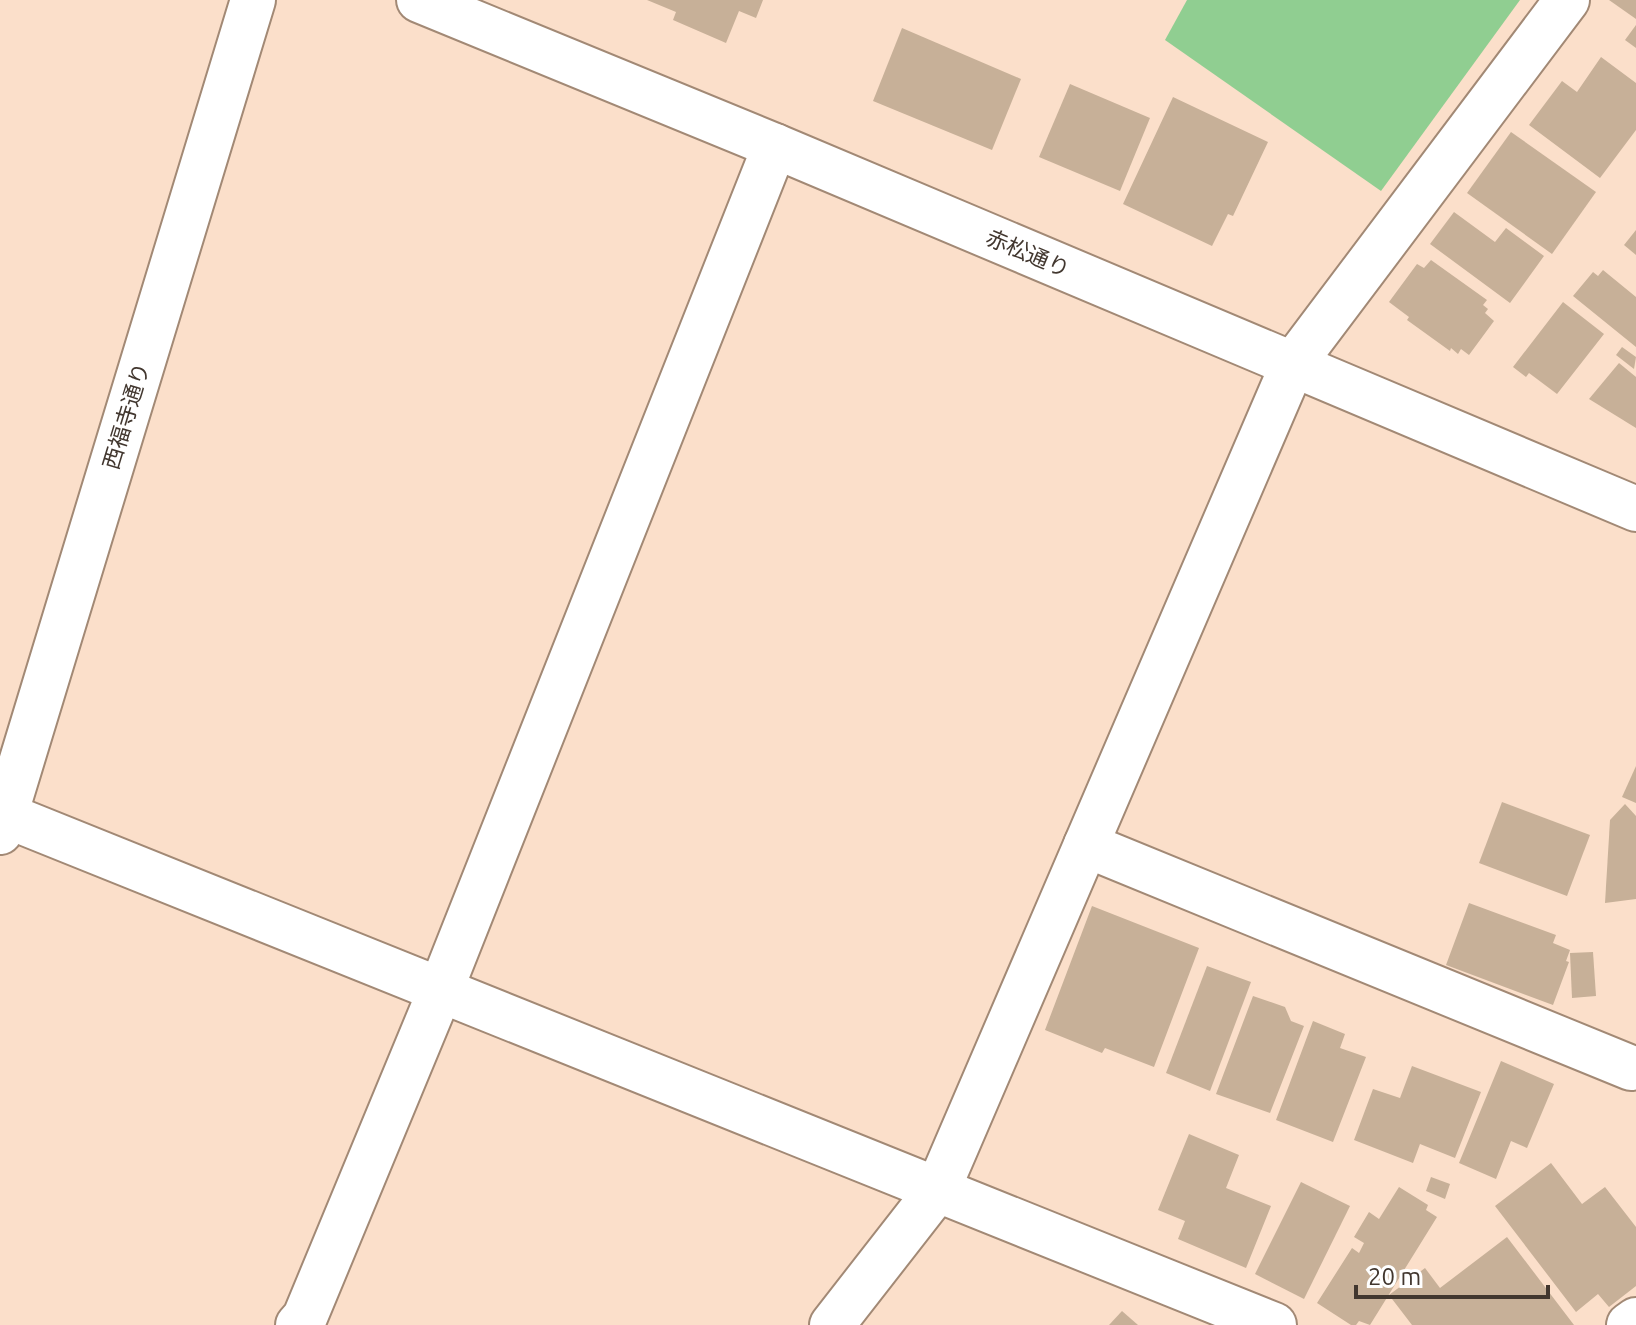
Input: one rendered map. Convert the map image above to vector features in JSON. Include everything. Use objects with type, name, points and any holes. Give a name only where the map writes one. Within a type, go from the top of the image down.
[{"type":"street","name":"西福寺通り","points":[[2,820],[253,0]]},
{"type":"street","name":"赤松通り","points":[[419,0],[775,146],[1636,509]]},
{"type":"street","points":[[832,1325],[938,1189],[1293,364],[1567,0]]},
{"type":"street","points":[[305,1322],[441,989],[775,146]]},
{"type":"street","points":[[2,820],[441,989],[1274,1325]]},
{"type":"street","points":[[1086,845],[1631,1068]]},
{"type":"street","points":[[1629,1325],[1636,1320]]},
{"type":"green space","points":[[1187,0],[1520,0],[1381,191],[1165,40]]},
{"type":"building","points":[[647,0],[763,0],[756,18],[739,11],[726,43],[673,20],[676,12]]},
{"type":"building","points":[[1609,0],[1636,0],[1636,19]]},
{"type":"building","points":[[1636,25],[1636,48],[1625,40]]},
{"type":"building","points":[[902,28],[1021,79],[992,150],[873,101]]},
{"type":"building","points":[[1601,57],[1636,83],[1636,130],[1600,178],[1529,125],[1562,81],[1577,92]]},
{"type":"building","points":[[1070,84],[1150,118],[1120,191],[1039,157]]},
{"type":"building","points":[[1173,97],[1268,142],[1233,216],[1228,214],[1212,246],[1123,204]]},
{"type":"building","points":[[1511,132],[1596,192],[1552,254],[1467,193]]},
{"type":"building","points":[[1454,212],[1495,242],[1506,228],[1544,256],[1510,303],[1430,244]]},
{"type":"building","points":[[1636,230],[1636,255],[1624,245]]},
{"type":"building","points":[[1431,260],[1487,300],[1483,305],[1488,309],[1485,313],[1494,321],[1469,355],[1461,349],[1458,354],[1451,348],[1450,351],[1407,320],[1409,317],[1389,302],[1417,264],[1424,268]]},
{"type":"building","points":[[1603,270],[1636,297],[1636,347],[1573,296],[1593,272],[1598,276]]},
{"type":"building","points":[[1563,302],[1604,334],[1557,394],[1529,373],[1526,377],[1513,367]]},
{"type":"building","points":[[1622,347],[1636,357],[1634,369],[1616,355]]},
{"type":"building","points":[[1619,363],[1636,377],[1636,428],[1589,399]]},
{"type":"building","points":[[1636,766],[1636,803],[1622,797]]},
{"type":"building","points":[[1502,802],[1590,835],[1567,896],[1479,863]]},
{"type":"building","points":[[1625,804],[1636,816],[1636,899],[1605,903],[1610,820]]},
{"type":"building","points":[[1469,903],[1556,935],[1553,943],[1570,950],[1566,961],[1569,962],[1553,1005],[1446,965]]},
{"type":"building","points":[[1092,906],[1199,948],[1154,1067],[1105,1048],[1102,1053],[1045,1030]]},
{"type":"building","points":[[1593,952],[1596,996],[1572,998],[1570,953]]},
{"type":"building","points":[[1207,966],[1251,982],[1210,1091],[1166,1073]]},
{"type":"building","points":[[1253,996],[1285,1007],[1291,1021],[1304,1026],[1270,1113],[1216,1094]]},
{"type":"building","points":[[1313,1021],[1345,1034],[1340,1048],[1366,1057],[1333,1142],[1276,1120]]},
{"type":"building","points":[[1501,1061],[1554,1084],[1527,1148],[1511,1141],[1496,1179],[1459,1163]]},
{"type":"building","points":[[1412,1066],[1481,1092],[1455,1158],[1420,1144],[1413,1163],[1354,1140],[1373,1089],[1400,1098]]},
{"type":"building","points":[[1189,1134],[1239,1155],[1226,1188],[1271,1206],[1246,1268],[1178,1239],[1185,1221],[1158,1210]]},
{"type":"building","points":[[1551,1163],[1582,1204],[1605,1187],[1636,1227],[1636,1286],[1609,1307],[1598,1294],[1576,1312],[1495,1206]]},
{"type":"building","points":[[1431,1177],[1450,1184],[1445,1199],[1426,1191]]},
{"type":"building","points":[[1301,1182],[1350,1206],[1304,1299],[1255,1274]]},
{"type":"building","points":[[1399,1187],[1428,1205],[1426,1210],[1437,1217],[1370,1325],[1359,1321],[1351,1325],[1317,1303],[1352,1248],[1359,1253],[1364,1243],[1354,1237],[1369,1212],[1379,1219]]},
{"type":"building","points":[[1507,1237],[1574,1325],[1412,1325],[1389,1295],[1425,1268],[1440,1288]]},
{"type":"building","points":[[1122,1311],[1138,1325],[1109,1325]]}]
